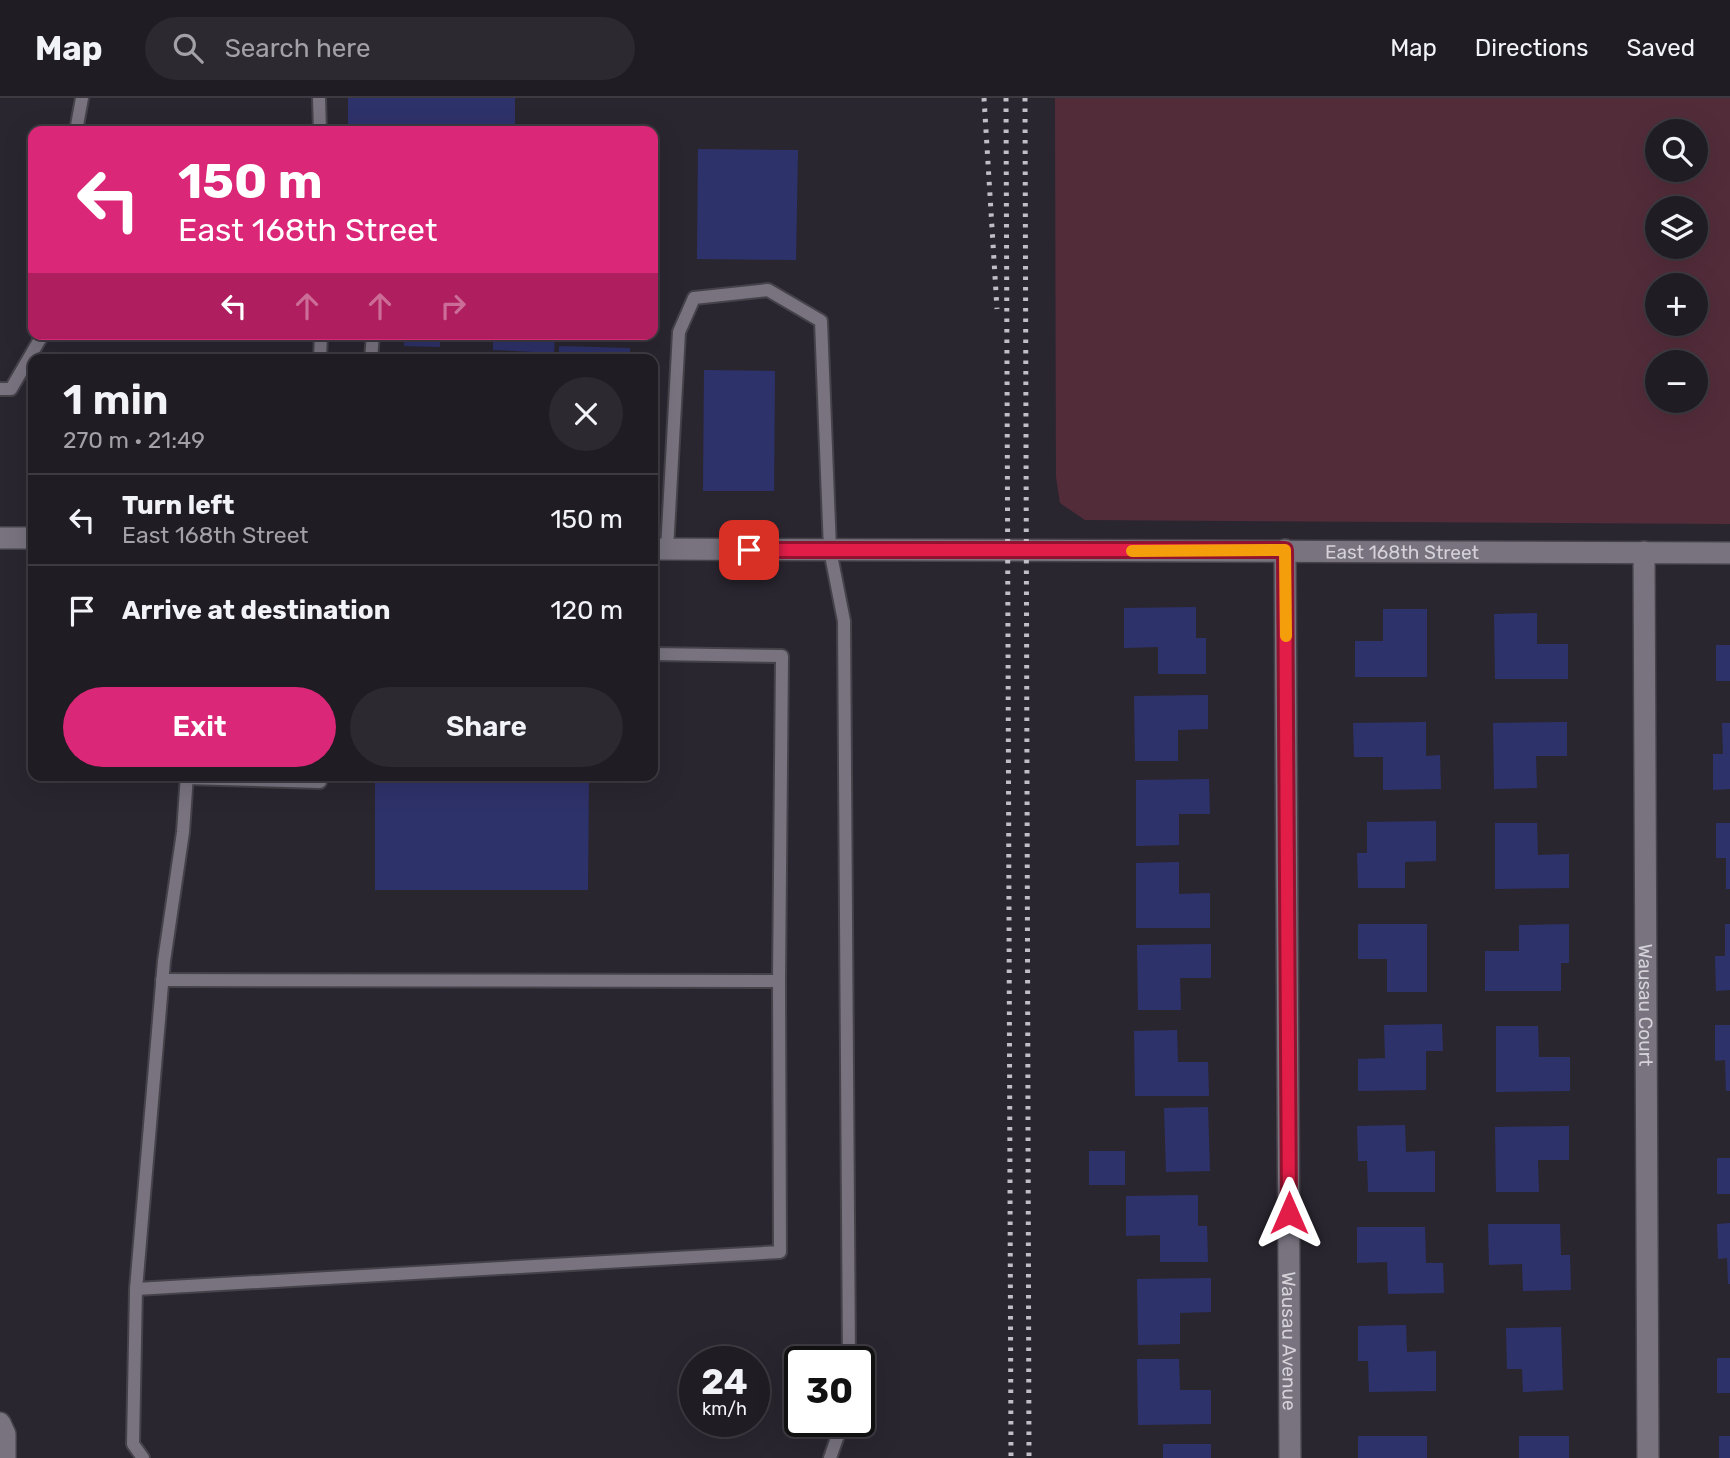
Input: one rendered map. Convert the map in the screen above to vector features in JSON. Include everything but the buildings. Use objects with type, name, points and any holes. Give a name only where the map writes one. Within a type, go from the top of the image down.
[{"type":"street","points":[[0,538],[28,538]]},
{"type":"street","name":"East 168th Street","points":[[660,550],[1730,553]]},
{"type":"street","name":"Wausau Avenue","points":[[1285,550],[1290,1458]]},
{"type":"street","name":"Wausau Court","points":[[1644,552],[1648,1458]]},
{"type":"street","points":[[0,1423],[5,1434],[5,1458]]},
{"type":"lane","points":[[77,126],[82,98]]},
{"type":"lane","points":[[319,98],[320,126]]},
{"type":"lane","points":[[660,550],[679,332],[694,298],[768,290],[821,321],[830,550],[844,621],[849,1346]]},
{"type":"lane","points":[[0,389],[10,388],[28,359]]},
{"type":"lane","points":[[136,1289],[780,1252],[782,656],[658,654]]},
{"type":"lane","points":[[143,1458],[134,1444],[136,1289],[162,980],[183,832],[186,781]]},
{"type":"lane","points":[[293,781],[320,781]]},
{"type":"lane","points":[[162,980],[779,981]]},
{"type":"lane","points":[[830,1458],[838,1437]]},
{"type":"shaded area","points":[[1055,98],[1730,98],[1730,524],[1085,520],[1060,503],[1056,477]]},
{"type":"railway","points":[[984,98],[997,309]]},
{"type":"railway","points":[[1006,98],[1011,1458]]},
{"type":"railway","points":[[1025,98],[1029,1458]]},
{"type":"slow traffic","points":[[1132,551],[1285,550],[1286,636]]},
{"type":"route","points":[[749,550],[1285,550],[1289,1213]]}]
